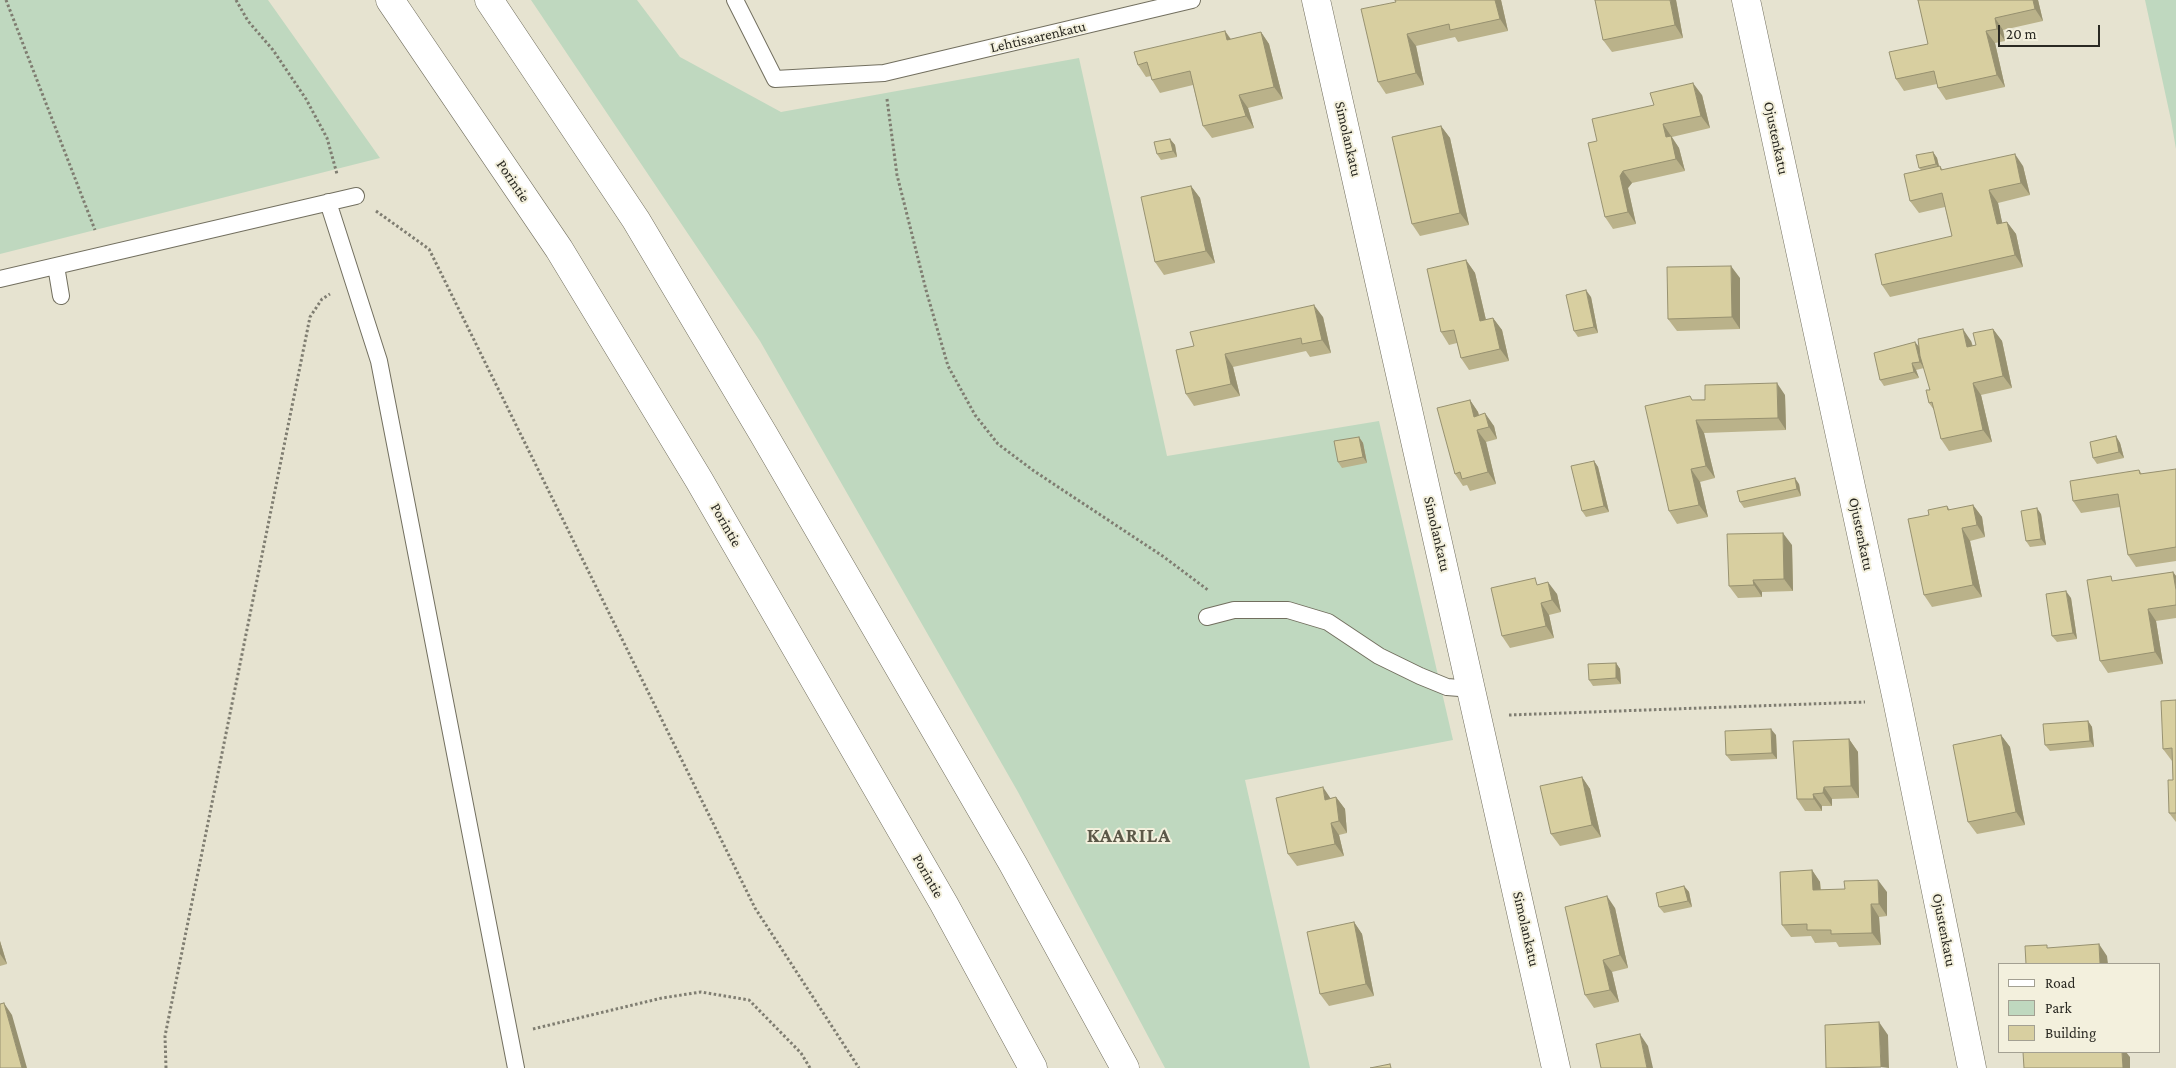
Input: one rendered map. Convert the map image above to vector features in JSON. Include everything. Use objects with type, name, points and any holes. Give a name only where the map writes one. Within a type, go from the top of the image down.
[{"type":"main road","name":"Porintie","points":[[390,0],[559,249],[699,480],[944,904],[1033,1068]]},
{"type":"main road","points":[[490,0],[646,236],[1013,864],[1125,1068]]},
{"type":"main road","name":"Simolankatu","points":[[1316,0],[1556,1068]]},
{"type":"main road","name":"Ojustenkatu","points":[[1746,0],[1897,700],[1972,1068]]},
{"type":"lane","name":"Lehtisaarenkatu","points":[[735,0],[774,79],[884,73],[1192,0]]},
{"type":"lane","points":[[0,279],[342,199],[353,279],[379,361],[516,1068]]},
{"type":"lane","points":[[56,266],[61,296]]},
{"type":"lane","points":[[1207,617],[1234,610],[1288,610],[1328,622],[1379,656],[1420,676],[1447,686],[1472,689]]},
{"type":"path","points":[[6,0],[104,255]]},
{"type":"path","points":[[236,0],[248,21],[273,50],[306,99],[327,138],[342,199],[429,249],[756,908],[859,1068]]},
{"type":"path","points":[[884,73],[897,175],[926,290],[948,366],[974,415],[998,444],[1034,471],[1164,557],[1234,610]]},
{"type":"path","points":[[166,1068],[165,1036],[310,317],[322,299],[353,279]]},
{"type":"path","points":[[1478,718],[1897,700]]},
{"type":"path","points":[[510,1035],[662,998],[701,992],[749,1000],[801,1053],[810,1068]]},
{"type":"green space","points":[[0,0],[268,0],[380,158],[0,254]]},
{"type":"green space","points":[[531,0],[637,0],[680,57],[781,112],[1079,58],[1167,456],[1379,421],[1453,740],[1245,780],[1310,1068],[1165,1068],[1018,792],[760,341]]},
{"type":"green space","points":[[2145,0],[2176,0],[2176,149],[2171,120]]},
{"type":"building","points":[[1395,0],[1495,0],[1500,19],[1450,30],[1449,24],[1407,34],[1416,73],[1378,82],[1361,9],[1396,2]]},
{"type":"building","points":[[1595,0],[1670,0],[1675,25],[1603,40]]},
{"type":"building","points":[[1918,0],[2033,0],[2035,9],[1995,18],[1997,29],[1986,31],[1997,75],[1938,88],[1934,71],[1896,79],[1889,52],[1928,44]]},
{"type":"building","points":[[1225,31],[1227,40],[1261,32],[1274,87],[1239,95],[1246,116],[1203,126],[1190,71],[1152,80],[1147,62],[1138,65],[1134,52]]},
{"type":"building","points":[[1693,83],[1701,116],[1663,124],[1666,137],[1671,136],[1676,159],[1623,171],[1620,176],[1628,212],[1605,217],[1588,143],[1597,141],[1592,119],[1654,105],[1650,93]]},
{"type":"building","points":[[1441,126],[1460,213],[1412,224],[1392,137]]},
{"type":"building","points":[[1170,139],[1173,151],[1157,154],[1154,142]]},
{"type":"building","points":[[1933,152],[1936,164],[1919,168],[1916,155]]},
{"type":"building","points":[[2015,154],[2021,183],[1989,190],[1997,224],[2007,222],[2015,255],[1882,285],[1875,254],[1952,236],[1942,193],[1910,201],[1904,174],[1940,166],[1941,170]]},
{"type":"building","points":[[1191,186],[1206,251],[1155,262],[1141,197]]},
{"type":"building","points":[[1466,260],[1480,321],[1493,318],[1500,349],[1461,358],[1454,330],[1441,332],[1427,269]]},
{"type":"building","points":[[1731,266],[1732,317],[1668,319],[1667,267]]},
{"type":"building","points":[[1586,290],[1594,327],[1574,331],[1566,295]]},
{"type":"building","points":[[1314,305],[1322,340],[1302,344],[1301,338],[1225,354],[1231,384],[1186,394],[1176,350],[1194,346],[1190,332]]},
{"type":"building","points":[[1963,329],[1967,347],[1976,345],[1973,333],[1993,329],[2003,376],[1973,383],[1983,430],[1941,439],[1932,402],[1929,403],[1926,390],[1930,390],[1920,356],[1918,339]]},
{"type":"building","points":[[1915,342],[1920,362],[1912,363],[1914,372],[1880,380],[1874,353]]},
{"type":"building","points":[[1777,383],[1778,418],[1696,420],[1706,466],[1691,469],[1699,505],[1669,511],[1645,406],[1690,396],[1692,400],[1705,400],[1705,385]]},
{"type":"building","points":[[1470,400],[1474,417],[1485,413],[1489,427],[1477,430],[1488,472],[1462,479],[1460,472],[1455,474],[1437,408]]},
{"type":"building","points":[[2116,436],[2119,452],[2093,458],[2090,442]]},
{"type":"building","points":[[1359,437],[1363,457],[1338,462],[1334,441]]},
{"type":"building","points":[[1594,461],[1604,506],[1582,511],[1571,466]]},
{"type":"building","points":[[2176,469],[2176,547],[2128,555],[2118,494],[2073,501],[2070,481],[2139,470],[2140,474]]},
{"type":"building","points":[[1795,478],[1797,489],[1740,502],[1737,491]]},
{"type":"building","points":[[1973,505],[1977,525],[1962,528],[1973,585],[1924,595],[1908,519],[1929,515],[1928,510],[1947,506],[1948,510]]},
{"type":"building","points":[[2037,508],[2041,539],[2026,541],[2021,511]]},
{"type":"building","points":[[1783,533],[1784,579],[1753,580],[1754,585],[1729,586],[1727,534]]},
{"type":"building","points":[[2173,572],[2176,605],[2148,609],[2155,652],[2100,661],[2087,580],[2111,576],[2112,581]]},
{"type":"building","points":[[1535,578],[1537,585],[1548,582],[1552,600],[1541,603],[1546,626],[1502,636],[1491,588]]},
{"type":"building","points":[[2066,591],[2073,633],[2052,636],[2046,594]]},
{"type":"building","points":[[1616,663],[1616,678],[1589,680],[1588,664]]},
{"type":"building","points":[[2176,700],[2176,813],[2169,813],[2168,780],[2173,780],[2172,748],[2163,749],[2161,701]]},
{"type":"building","points":[[2088,721],[2090,741],[2045,745],[2043,724]]},
{"type":"building","points":[[1771,729],[1772,753],[1726,755],[1725,731]]},
{"type":"building","points":[[2001,735],[2016,812],[1968,822],[1953,745]]},
{"type":"building","points":[[1849,739],[1851,786],[1824,787],[1823,793],[1813,794],[1814,799],[1797,799],[1793,741]]},
{"type":"building","points":[[1582,777],[1592,825],[1551,834],[1540,786]]},
{"type":"building","points":[[1323,787],[1325,800],[1336,797],[1339,821],[1331,823],[1335,844],[1288,854],[1276,798]]},
{"type":"building","points":[[1812,870],[1813,890],[1845,889],[1844,881],[1878,880],[1879,904],[1871,904],[1872,933],[1831,934],[1831,930],[1807,930],[1807,924],[1782,925],[1780,872]]},
{"type":"building","points":[[1684,886],[1688,901],[1659,907],[1656,893]]},
{"type":"building","points":[[1607,896],[1620,955],[1603,960],[1610,990],[1585,995],[1565,907]]},
{"type":"building","points":[[1354,922],[1366,984],[1320,994],[1307,932]]},
{"type":"building","points":[[2099,944],[2100,963],[2026,963],[2025,946],[2047,945],[2047,948]]},
{"type":"building","points":[[4,1003],[22,1068],[0,1068],[0,1004]]},
{"type":"building","points":[[1879,1022],[1881,1067],[1826,1068],[1825,1025]]},
{"type":"building","points":[[1640,1034],[1647,1068],[1601,1068],[1596,1044]]},
{"type":"building","points":[[2023,1053],[2122,1053],[2123,1068],[2024,1068]]},
{"type":"building","points":[[1390,1064],[1391,1068],[1370,1068]]},
{"type":"district","name":"KAARILA","points":[[1129,836]]}]
